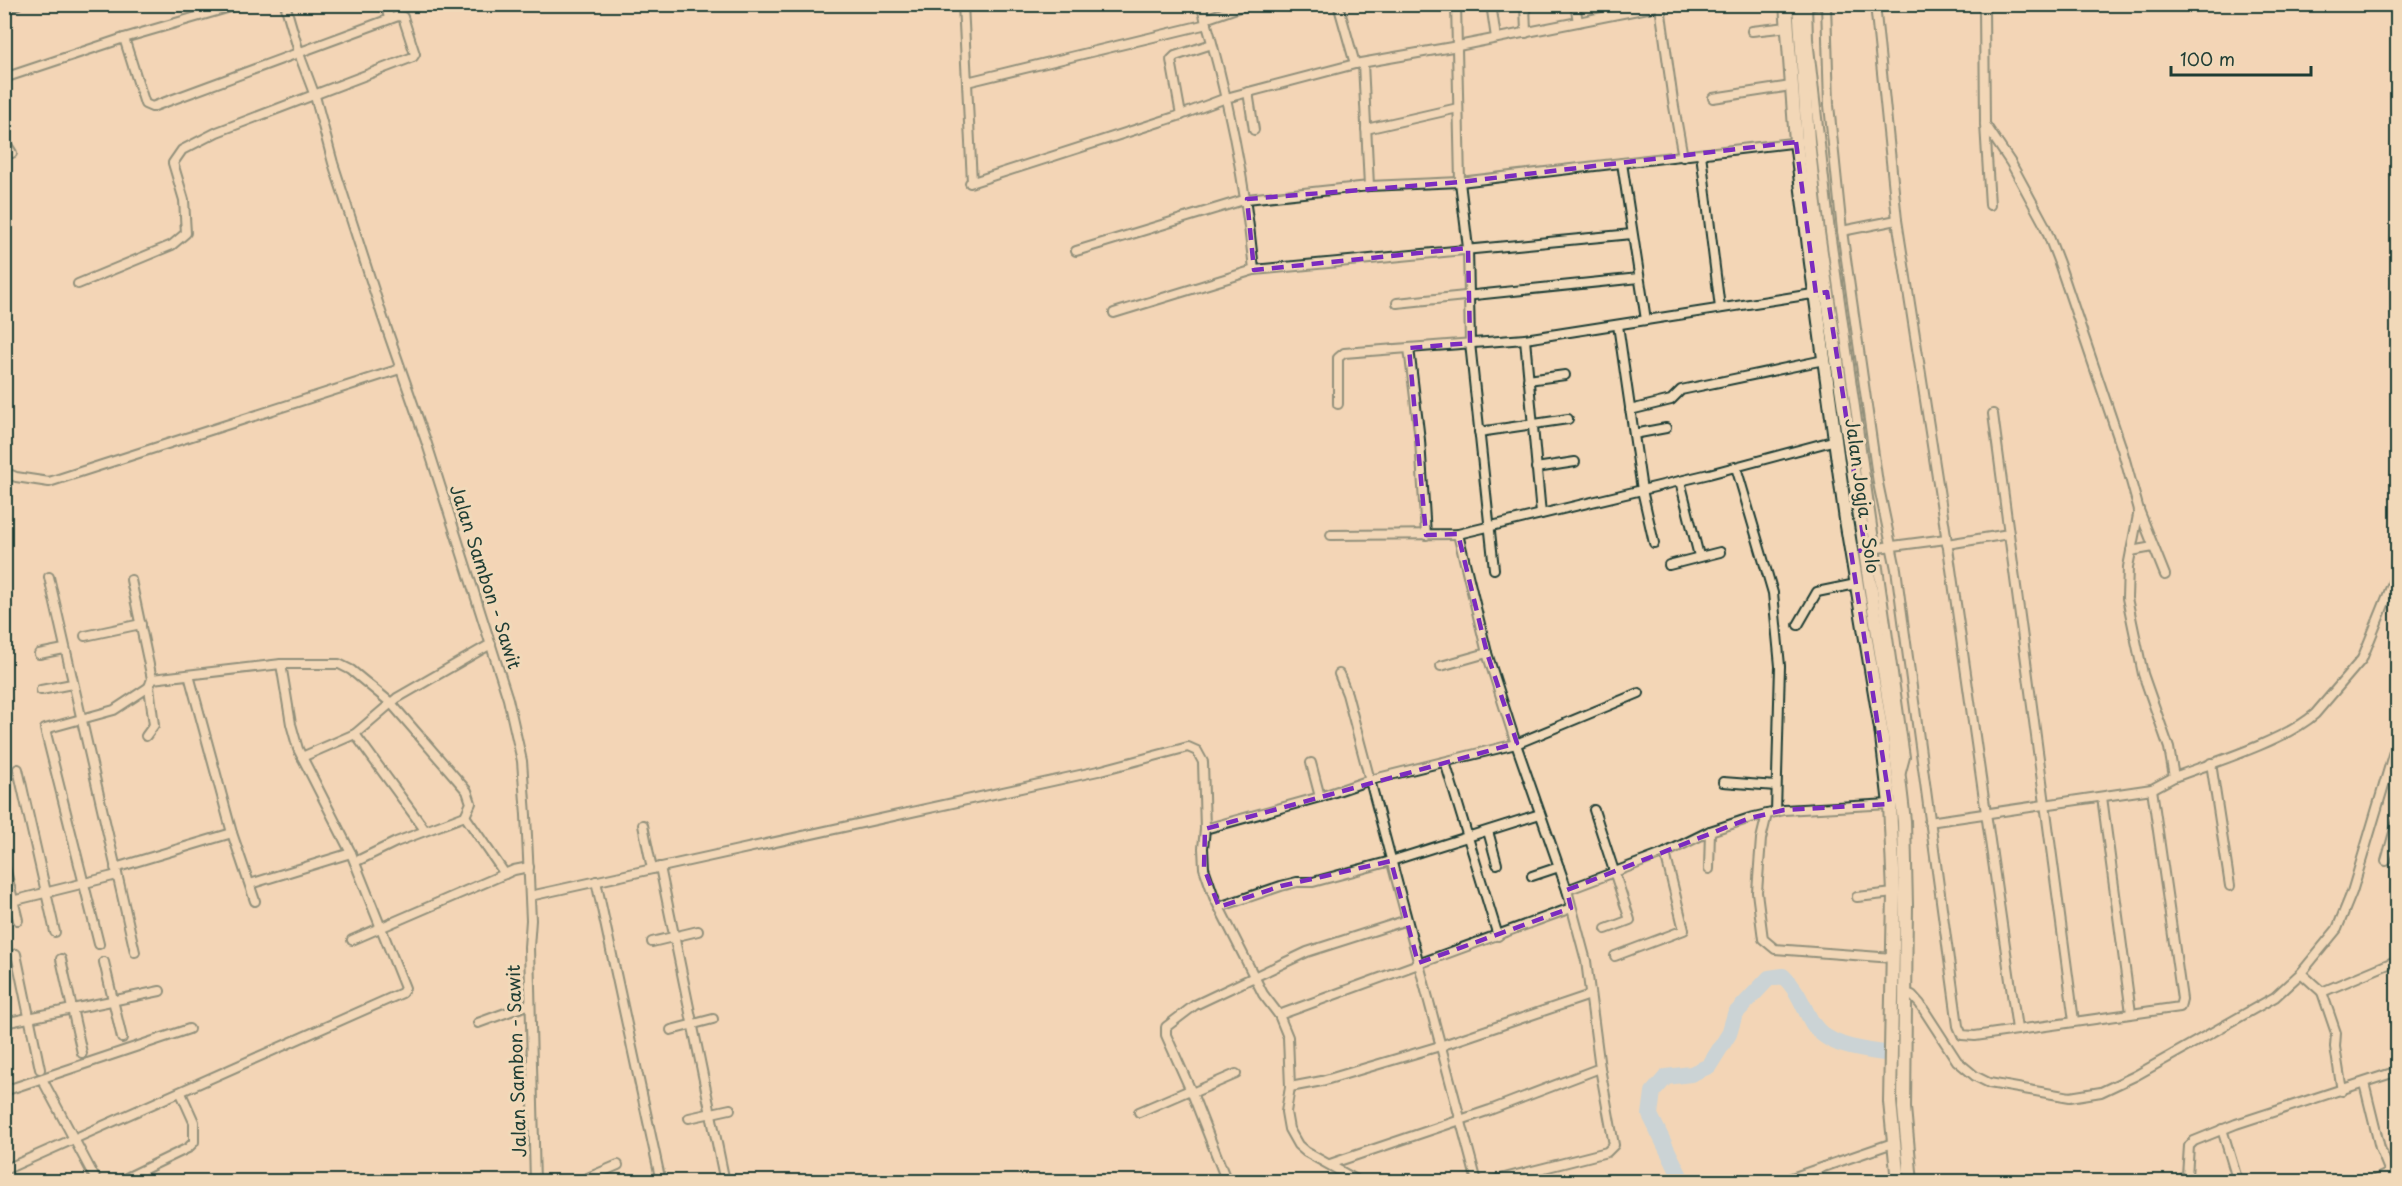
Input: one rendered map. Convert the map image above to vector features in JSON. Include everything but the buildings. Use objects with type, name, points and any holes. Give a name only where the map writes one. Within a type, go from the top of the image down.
[{"type":"highway","name":"Jalan Jogja - Solo","points":[[1786,4],[1791,86],[1802,142],[1821,293],[1870,549],[1904,821],[1906,992],[1904,1108],[1911,1182]]},
{"type":"highway","name":"Jalan Jogja - Solo","points":[[1802,142],[1803,6]]},
{"type":"highway","name":"Jalan Jogja - Solo","points":[[1821,293],[1824,360],[1851,552],[1881,729],[1890,804],[1894,893],[1890,1102],[1898,1182]]},
{"type":"street","points":[[4,9],[18,4]]},
{"type":"street","points":[[4,78],[124,38],[241,4]]},
{"type":"street","name":"Jalan Sambon - Sawit","points":[[285,4],[299,53],[315,96],[333,163],[400,369],[428,444],[491,644],[508,699],[522,761],[530,896],[530,1004],[535,1182]]},
{"type":"street","points":[[386,4],[389,19]]},
{"type":"street","points":[[963,4],[971,182],[1181,115],[1226,98],[1359,63],[1496,39],[1646,6],[1664,5],[1673,101],[1683,157]]},
{"type":"street","points":[[1201,4],[1226,98],[1247,199],[1254,270]]},
{"type":"street","points":[[968,82],[1206,21],[1248,4]]},
{"type":"street","points":[[1338,4],[1359,63],[1369,186]]},
{"type":"street","points":[[1456,4],[1460,182],[1468,248],[1470,343],[1494,569]]},
{"type":"street","points":[[1491,4],[1496,39]]},
{"type":"street","points":[[1525,4],[1526,33]]},
{"type":"street","points":[[1575,4],[1578,22]]},
{"type":"street","points":[[1820,4],[1803,6],[1870,549]]},
{"type":"street","points":[[1826,4],[1829,105],[1842,231],[1878,483],[1891,545],[1914,697],[1955,1015],[1960,1033],[1965,1037],[2180,1007],[2182,1002],[2152,789]]},
{"type":"street","points":[[1875,4],[1897,220],[1947,542],[2017,1029]]},
{"type":"street","points":[[1986,4],[1984,6],[1985,123],[1990,205]]},
{"type":"street","points":[[78,284],[172,245],[186,233],[184,200],[173,163],[182,150],[217,132],[413,57],[414,53],[403,17],[389,19],[177,99],[148,107],[139,91],[124,38]]},
{"type":"street","points":[[1752,31],[1788,27]]},
{"type":"street","points":[[1181,115],[1171,60],[1175,56],[1212,44]]},
{"type":"street","points":[[1713,98],[1791,86]]},
{"type":"street","points":[[1248,92],[1254,130]]},
{"type":"street","points":[[1366,129],[1458,108]]},
{"type":"street","points":[[1985,123],[2032,201],[2060,262],[2122,448],[2139,510],[2165,575]]},
{"type":"street","points":[[5,141],[12,153]]},
{"type":"street","points":[[1076,251],[1247,199],[1369,186],[1460,182],[1802,142]]},
{"type":"street","points":[[1701,154],[1720,308]]},
{"type":"street","points":[[1622,163],[1646,320]]},
{"type":"street","points":[[1842,231],[1897,220]]},
{"type":"street","points":[[1113,313],[1254,270],[1632,234]]},
{"type":"street","points":[[1397,303],[1639,278]]},
{"type":"street","points":[[1338,404],[1338,358],[1340,355],[1525,339],[1821,293]]},
{"type":"street","points":[[1618,325],[1642,490],[1654,543]]},
{"type":"street","points":[[1525,339],[1541,514]]},
{"type":"street","points":[[1409,348],[1420,440],[1426,535]]},
{"type":"street","points":[[1630,410],[1671,400],[1682,390],[1824,360]]},
{"type":"street","points":[[4,472],[16,477],[49,482],[400,369]]},
{"type":"street","points":[[1528,380],[1564,375]]},
{"type":"street","points":[[1993,414],[2074,1021]]},
{"type":"street","points":[[1479,432],[1568,419]]},
{"type":"street","points":[[1634,434],[1666,428]]},
{"type":"street","points":[[1331,536],[1458,534],[1680,481],[1836,440]]},
{"type":"street","points":[[1536,468],[1575,462]]},
{"type":"street","points":[[1736,467],[1773,593],[1780,666],[1776,786],[1771,813],[1761,839],[1757,892],[1763,939],[1775,949],[1893,958]]},
{"type":"street","points":[[1680,481],[1699,556]]},
{"type":"street","points":[[2139,510],[2131,551],[2127,598],[2143,674],[2169,748],[2174,777]]},
{"type":"street","points":[[1458,534],[1487,653],[1567,890],[1586,961],[1600,1068],[1614,1145],[1611,1150],[1489,1182]]},
{"type":"street","points":[[1851,552],[1891,545],[1947,542],[2009,534]]},
{"type":"street","points":[[2131,551],[2153,547]]},
{"type":"street","points":[[1669,565],[1720,552]]},
{"type":"street","points":[[1929,822],[2152,789],[2174,777],[2274,738],[2315,714],[2362,659],[2397,570]]},
{"type":"street","points":[[49,577],[135,952]]},
{"type":"street","points":[[132,580],[151,683],[155,720],[146,736]]},
{"type":"street","points":[[1798,625],[1817,592],[1856,584]]},
{"type":"street","points":[[85,636],[141,624]]},
{"type":"street","points":[[302,757],[355,734],[392,703],[491,644]]},
{"type":"street","points":[[39,654],[64,649]]},
{"type":"street","points":[[1442,666],[1487,653]]},
{"type":"street","points":[[4,1170],[181,1093],[278,1046],[402,993],[405,986],[355,862],[302,757],[291,724],[281,664]]},
{"type":"street","points":[[99,944],[45,729],[114,710],[151,683],[189,675],[281,664],[339,664],[351,670],[392,703],[467,791],[471,803],[465,816],[425,830],[355,862]]},
{"type":"street","points":[[1339,674],[1347,694],[1477,1182]]},
{"type":"street","points":[[189,675],[232,833],[255,901]]},
{"type":"street","points":[[41,690],[72,684]]},
{"type":"street","points":[[1205,829],[1320,797],[1370,780],[1516,744],[1639,693]]},
{"type":"street","points":[[355,734],[425,830]]},
{"type":"street","points":[[1892,992],[1906,992],[1920,1004],[1949,1052],[1975,1076],[1989,1083],[2070,1097],[2101,1092],[2135,1076],[2263,1005],[2302,974],[2337,929],[2343,916],[2397,738]]},
{"type":"street","points":[[530,896],[1098,771],[1188,747],[1197,751],[1203,762],[1204,868],[1219,907],[1263,994],[1279,1016],[1288,1037],[1290,1087],[1286,1112],[1288,1129],[1306,1152],[1360,1182]]},
{"type":"street","points":[[1445,762],[1498,936]]},
{"type":"street","points":[[1311,763],[1320,797]]},
{"type":"street","points":[[2211,763],[2230,886]]},
{"type":"street","points":[[18,768],[55,932]]},
{"type":"street","points":[[1723,782],[1776,786]]},
{"type":"street","points":[[2102,797],[2131,1013]]},
{"type":"street","points":[[1567,890],[1665,853],[1710,831],[1771,813],[1890,804]]},
{"type":"street","points":[[1594,810],[1630,920],[1606,929]]},
{"type":"street","points":[[1219,907],[1281,886],[1297,882],[1313,882],[1391,861],[1540,814]]},
{"type":"street","points":[[465,816],[505,874]]},
{"type":"street","points":[[2386,861],[2397,818]]},
{"type":"street","points":[[644,825],[675,937],[725,1182]]},
{"type":"street","points":[[1488,831],[1497,864]]},
{"type":"street","points":[[1709,869],[1710,831]]},
{"type":"street","points":[[4,903],[85,883],[232,833]]},
{"type":"street","points":[[250,884],[351,853]]},
{"type":"street","points":[[1615,956],[1684,930],[1665,853]]},
{"type":"street","points":[[4,863],[18,920]]},
{"type":"street","points":[[352,940],[505,874],[529,867]]},
{"type":"street","points":[[1532,876],[1559,867]]},
{"type":"street","points":[[596,881],[661,1182]]},
{"type":"street","points":[[1857,897],[1894,893]]},
{"type":"street","points":[[1279,1016],[1571,908]]},
{"type":"street","points":[[1227,1182],[1166,1035],[1166,1027],[1195,1005],[1307,952],[1407,920]]},
{"type":"street","points":[[652,942],[698,931]]},
{"type":"street","points":[[16,954],[40,1069]]},
{"type":"street","points":[[61,959],[82,1053]]},
{"type":"street","points":[[104,962],[122,1038]]},
{"type":"street","points":[[2320,991],[2397,962]]},
{"type":"street","points":[[2302,974],[2320,991],[2336,1033],[2335,1047],[2342,1091]]},
{"type":"street","points":[[4,1023],[160,992]]},
{"type":"street","points":[[1290,1087],[1322,1082],[1440,1046],[1590,995]]},
{"type":"street","points":[[478,1023],[530,1004]]},
{"type":"street","points":[[670,1030],[713,1019]]},
{"type":"street","points":[[4,1091],[189,1029]]},
{"type":"street","points":[[1330,1164],[1600,1068]]},
{"type":"street","points":[[2174,1182],[2184,1179],[2188,1172],[2190,1144],[2222,1129],[2397,1071]]},
{"type":"street","points":[[1139,1112],[1236,1074]]},
{"type":"street","points":[[42,1079],[97,1182]]},
{"type":"street","points":[[2364,1083],[2380,1148],[2394,1182]]},
{"type":"street","points":[[118,1182],[188,1148],[194,1142],[194,1122],[181,1093]]},
{"type":"street","points":[[689,1118],[730,1109]]},
{"type":"street","points":[[2222,1129],[2238,1182]]},
{"type":"street","points":[[1780,1182],[1893,1143]]},
{"type":"street","points":[[578,1182],[618,1165]]},
{"type":"street","points":[[2370,1182],[2390,1173]]},
{"type":"highlighted area","points":[[1796,142],[1816,294],[1827,292],[1843,395],[1865,550],[1851,552],[1890,804],[1784,810],[1750,818],[1567,890],[1571,908],[1418,963],[1391,861],[1281,886],[1219,907],[1204,868],[1205,829],[1517,743],[1487,653],[1458,534],[1426,535],[1409,348],[1470,343],[1468,248],[1254,270],[1247,199],[1460,182]]},
{"type":"waterway","points":[[1683,1182],[1650,1115],[1653,1092],[1666,1077],[1691,1074],[1709,1066],[1729,1034],[1735,1014],[1769,978],[1783,976],[1789,982],[1813,1024],[1830,1040],[1854,1048],[1903,1056]]}]
